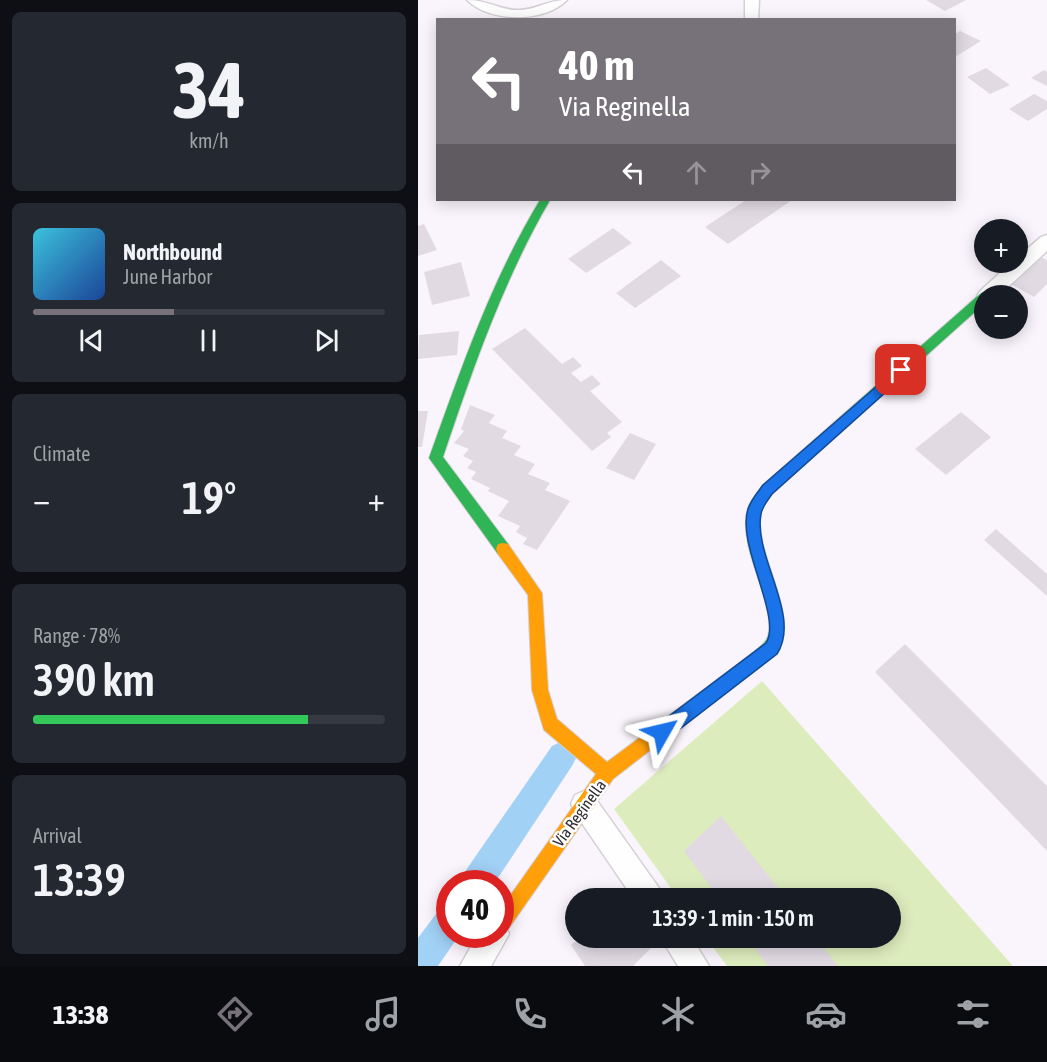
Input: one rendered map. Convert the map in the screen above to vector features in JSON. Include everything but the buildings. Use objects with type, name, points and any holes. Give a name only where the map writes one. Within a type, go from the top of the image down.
[{"type":"street","points":[[474,0],[498,12],[515,15],[536,13],[560,0]]},
{"type":"street","points":[[752,0],[752,18]]},
{"type":"street","points":[[544,201],[531,220],[495,292],[436,458],[535,593],[540,690],[550,724],[607,773]]},
{"type":"street","name":"Via Reginella","points":[[997,285],[1046,241]]},
{"type":"street","name":"Via Reginella","points":[[514,905],[583,804],[607,773],[771,648],[777,640],[778,631],[752,531],[754,509],[768,489],[974,306]]},
{"type":"street","points":[[583,804],[642,888]]},
{"type":"street","points":[[474,966],[486,948]]},
{"type":"street","points":[[682,948],[695,966]]},
{"type":"green space","points":[[762,681],[1013,966],[727,966],[714,948],[901,948],[901,888],[671,888],[614,809]]},
{"type":"waterway","points":[[485,870],[562,756]]},
{"type":"waterway","points":[[418,966],[436,941]]},
{"type":"traffic: fast","points":[[503,549],[436,458],[496,293],[527,230],[544,201]]},
{"type":"traffic: fast","points":[[759,657],[770,649],[776,636],[777,620],[753,526],[755,509],[759,501],[768,489],[974,306]]},
{"type":"traffic: slow","points":[[503,549],[535,593],[540,690],[550,724],[607,773]]},
{"type":"traffic: slow","points":[[514,906],[607,773],[759,657]]},
{"type":"route","points":[[662,732],[771,648],[777,640],[775,611],[752,531],[754,509],[768,489],[901,370]]}]
